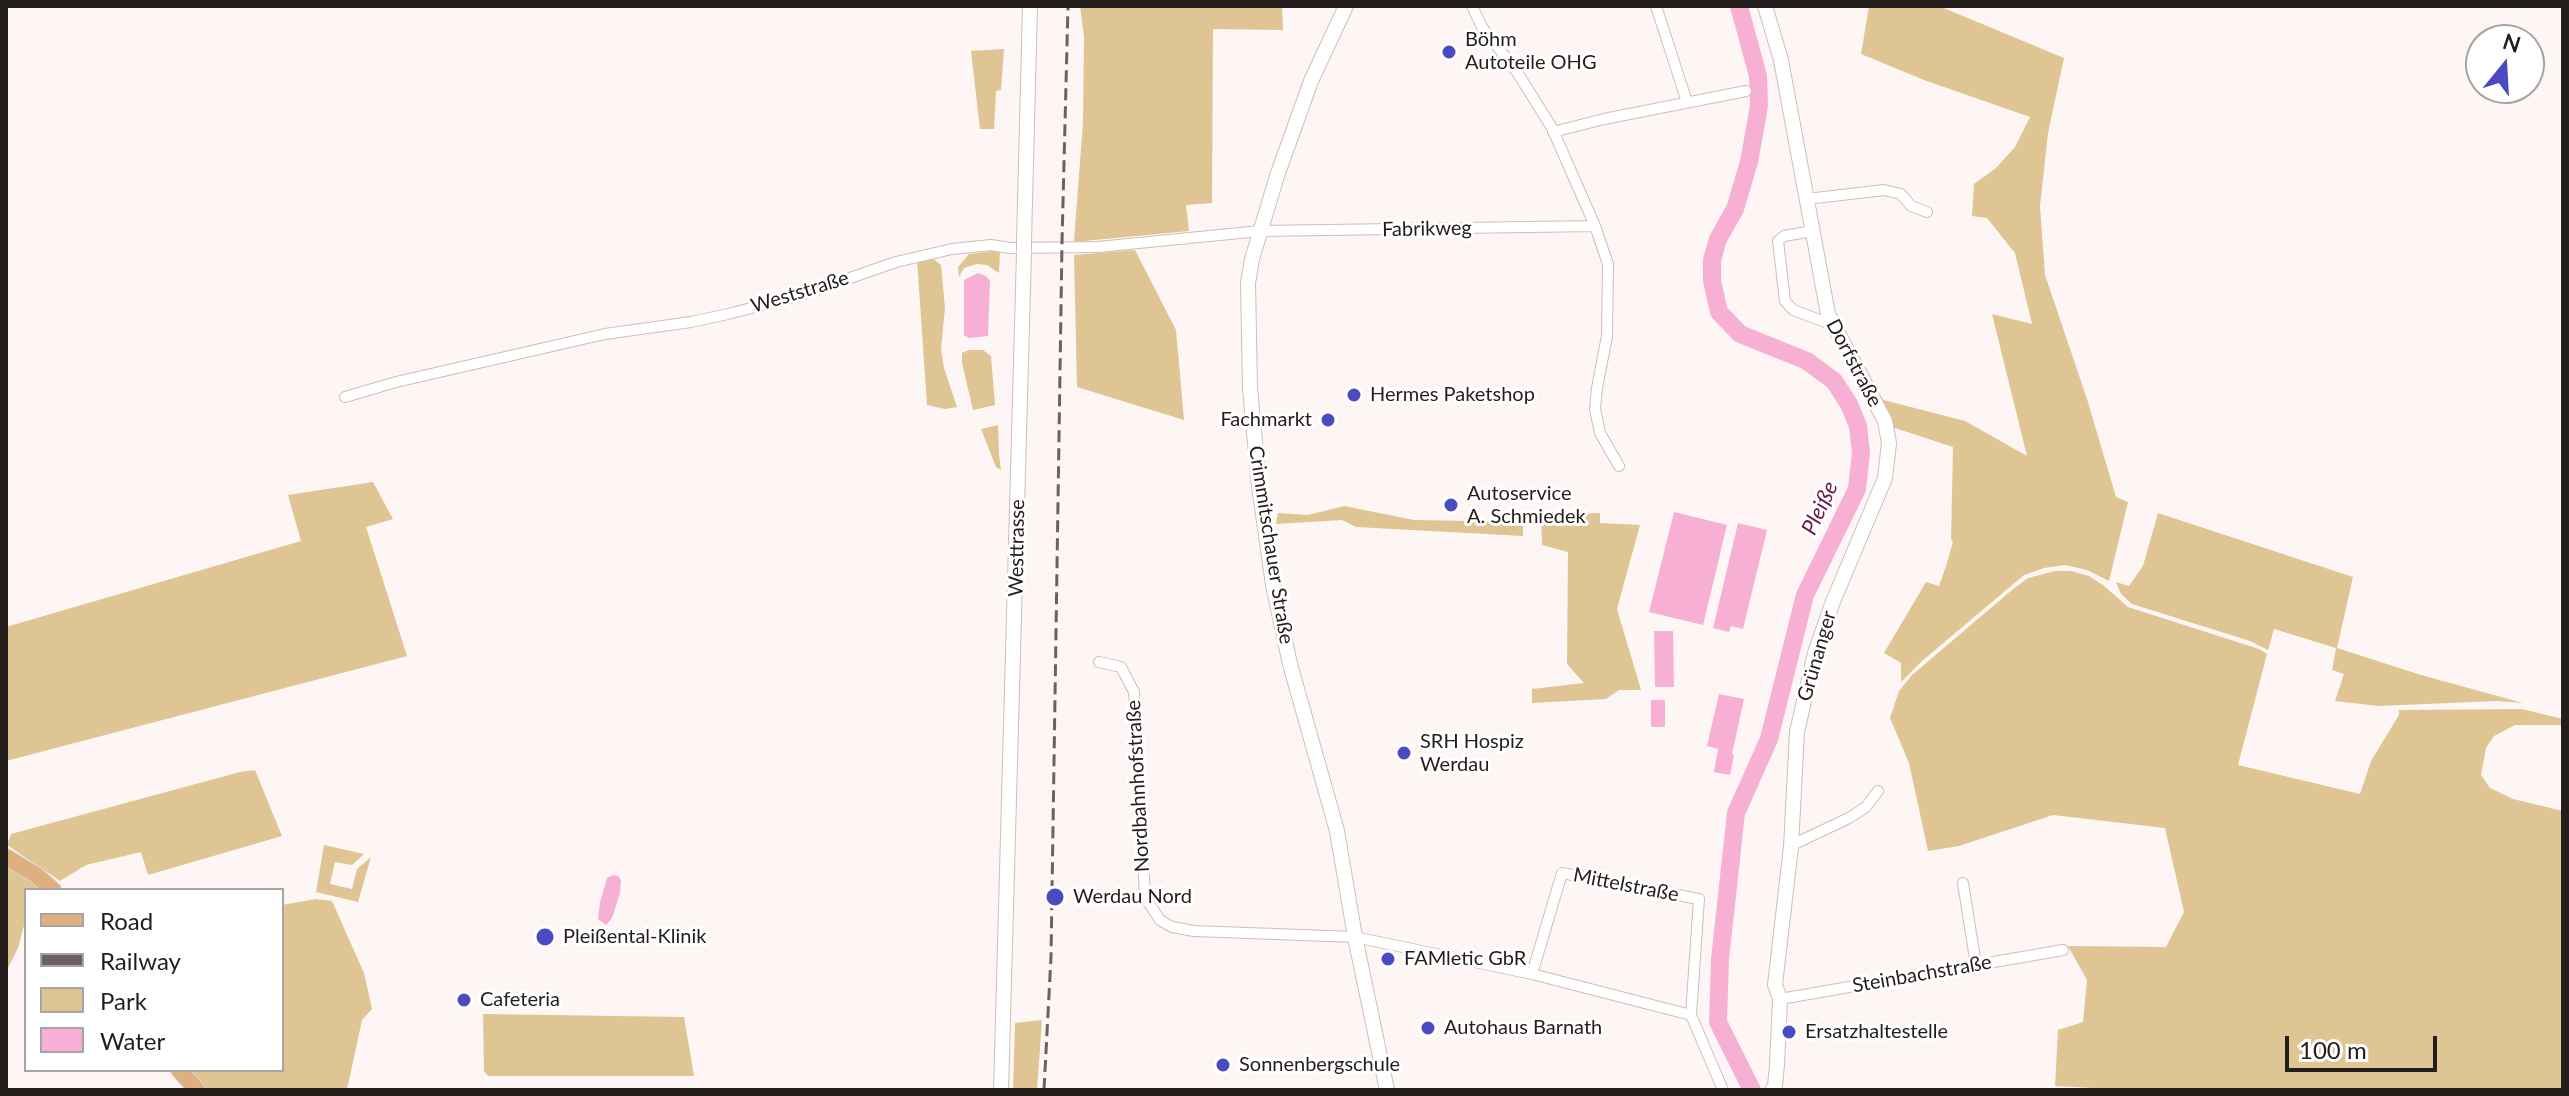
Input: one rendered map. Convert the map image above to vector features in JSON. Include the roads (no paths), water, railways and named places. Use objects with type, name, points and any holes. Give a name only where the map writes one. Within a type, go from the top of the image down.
[{"type":"main road","points":[[6,857],[51,888]]},
{"type":"main road","points":[[181,1072],[197,1090]]},
{"type":"street","name":"Westtrasse","points":[[1001,1090],[1030,6]]},
{"type":"street","name":"Crimmitschauer Straße","points":[[1346,6],[1311,81],[1260,231],[1248,283],[1250,388],[1259,486],[1273,585],[1290,664],[1337,831],[1355,937],[1387,1090]]},
{"type":"street","points":[[1472,6],[1482,27],[1517,72],[1553,132],[1595,226],[1608,264],[1607,336],[1595,409],[1600,433],[1619,466]]},
{"type":"street","points":[[1656,6],[1687,102]]},
{"type":"street","name":"Dorfstraße","points":[[1765,6],[1781,60],[1824,299],[1833,325],[1886,425],[1889,443],[1885,478]]},
{"type":"street","points":[[1553,132],[1746,91]]},
{"type":"street","points":[[1807,199],[1884,190],[1901,194],[1911,206],[1927,212]]},
{"type":"street","name":"Fabrikweg","points":[[1260,231],[1595,226]]},
{"type":"street","name":"Weststraße","points":[[345,397],[396,382],[605,334],[691,322],[743,310],[940,251],[991,245],[1010,248],[1098,247],[1260,231]]},
{"type":"street","points":[[1813,231],[1784,236],[1778,241],[1785,301],[1793,310],[1833,325]]},
{"type":"street","name":"Grünanger","points":[[1776,1089],[1780,999],[1775,985],[1792,845],[1797,732],[1815,653],[1832,604],[1885,478]]},
{"type":"street","name":"Nordbahnhofstraße","points":[[1099,662],[1121,667],[1134,692],[1145,897],[1160,920],[1172,927],[1194,931],[1355,937],[1532,974],[1691,1015]]},
{"type":"street","points":[[1792,845],[1849,818],[1866,807],[1878,791]]},
{"type":"street","name":"Mittelstraße","points":[[1532,974],[1562,873],[1699,899],[1691,1015]]},
{"type":"street","points":[[1963,883],[1976,965]]},
{"type":"street","name":"Steinbachstraße","points":[[1780,999],[2063,950]]},
{"type":"street","points":[[1691,1015],[1723,1090]]},
{"type":"water","points":[[978,273],[990,281],[988,336],[969,338],[964,335],[964,280]]},
{"type":"water","points":[[1674,512],[1727,525],[1703,625],[1649,612]]},
{"type":"water","points":[[1738,523],[1767,530],[1743,629],[1731,626],[1729,632],[1713,628]]},
{"type":"water","points":[[1654,631],[1673,631],[1674,687],[1655,687]]},
{"type":"water","points":[[1719,694],[1744,699],[1730,775],[1714,772],[1718,749],[1707,746]]},
{"type":"water","points":[[1651,700],[1665,700],[1665,727],[1651,727]]},
{"type":"water","points":[[613,875],[621,880],[620,893],[612,918],[606,925],[598,919],[600,902],[607,878]]},
{"type":"waterway","name":"Pleiße","points":[[1739,6],[1758,76],[1759,106],[1749,162],[1735,209],[1718,239],[1712,260],[1712,281],[1719,312],[1740,334],[1807,361],[1834,381],[1849,404],[1858,426],[1861,453],[1857,489],[1805,595],[1769,739],[1736,813],[1720,959],[1718,1022],[1752,1090]]},
{"type":"railway","points":[[1044,1090],[1051,957],[1068,6]]},
{"type":"place","name":"Böhm Autoteile OHG","points":[[1449,52]]},
{"type":"place","name":"Hermes Paketshop","points":[[1354,395]]},
{"type":"place","name":"Fachmarkt","points":[[1328,420]]},
{"type":"place","name":"Autoservice A. Schmiedek","points":[[1451,505]]},
{"type":"place","name":"SRH Hospiz Werdau","points":[[1404,753]]},
{"type":"place","name":"Werdau Nord","points":[[1055,897]]},
{"type":"place","name":"Pleißental-Klinik","points":[[545,937]]},
{"type":"place","name":"FAMletic GbR","points":[[1388,959]]},
{"type":"place","name":"Cafeteria","points":[[464,1000]]},
{"type":"place","name":"Autohaus Barnath","points":[[1428,1028]]},
{"type":"place","name":"Ersatzhaltestelle","points":[[1789,1032]]},
{"type":"place","name":"Sonnenbergschule","points":[[1223,1065]]}]
